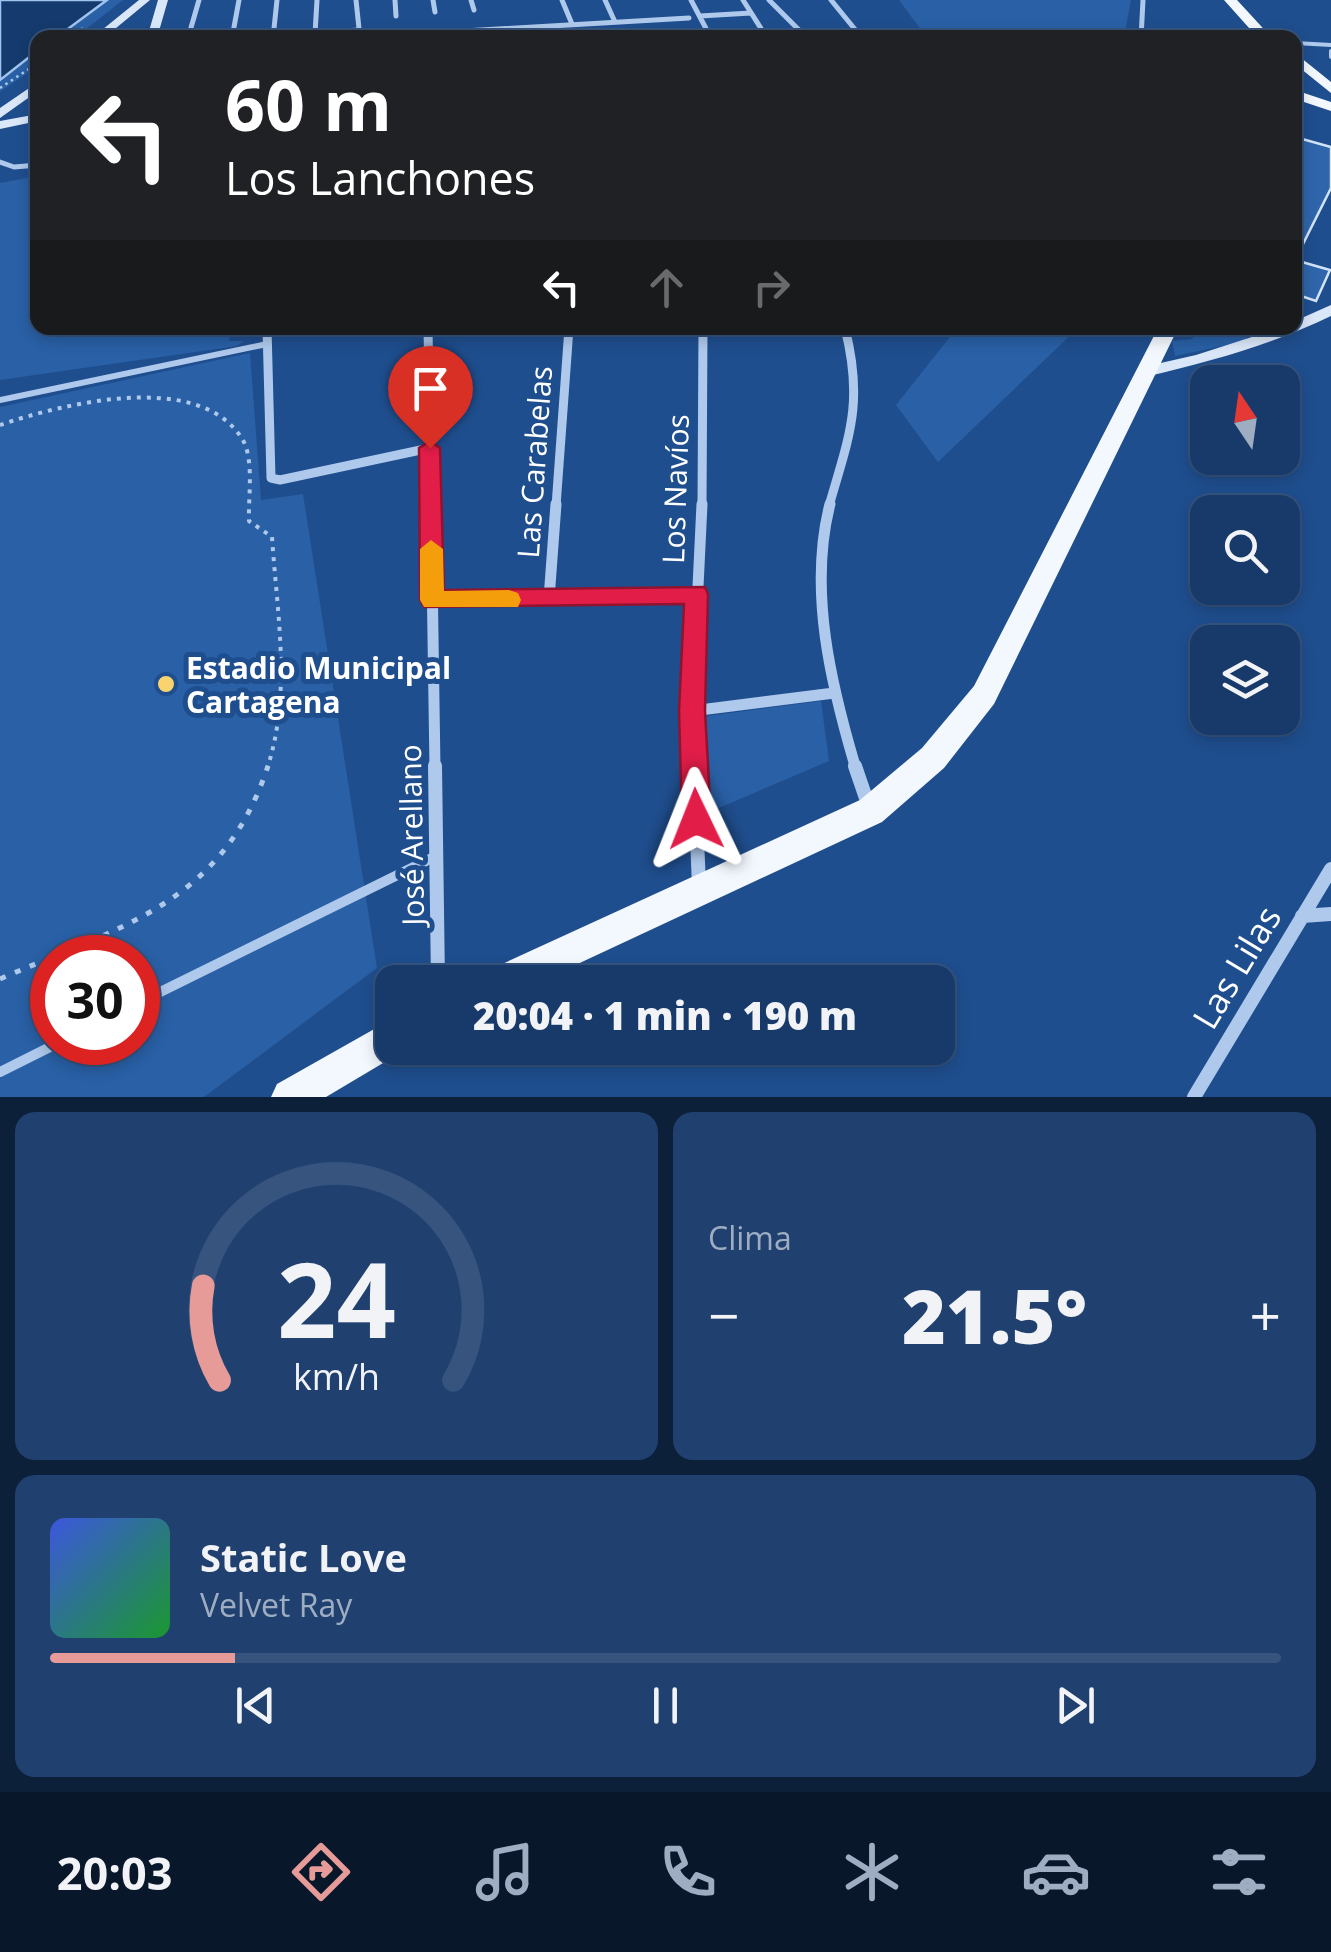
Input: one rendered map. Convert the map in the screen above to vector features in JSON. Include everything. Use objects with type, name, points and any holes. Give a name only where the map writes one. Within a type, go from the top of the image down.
[{"type":"main road","points":[[1230,0],[1258,30]]},
{"type":"main road","points":[[1248,0],[1275,30]]},
{"type":"main road","points":[[1302,64],[1331,89]]},
{"type":"main road","points":[[1302,97],[1331,108]]},
{"type":"main road","points":[[538,965],[870,811],[933,758],[984,695],[1165,335]]},
{"type":"main road","points":[[290,1097],[375,1047]]},
{"type":"street","points":[[107,30],[145,0]]},
{"type":"street","points":[[154,30],[163,0]]},
{"type":"street","points":[[190,30],[199,0]]},
{"type":"street","points":[[233,30],[239,0]]},
{"type":"street","points":[[274,30],[277,0]]},
{"type":"street","points":[[315,30],[317,0]]},
{"type":"street","points":[[356,0],[359,30]]},
{"type":"street","points":[[395,0],[396,16]]},
{"type":"street","points":[[433,0],[435,12]]},
{"type":"street","points":[[471,0],[474,10]]},
{"type":"street","points":[[562,0],[572,24]]},
{"type":"street","points":[[605,0],[615,22]]},
{"type":"street","points":[[691,0],[707,30]]},
{"type":"street","points":[[743,0],[762,30]]},
{"type":"street","points":[[769,0],[799,30]]},
{"type":"street","points":[[831,0],[855,30]]},
{"type":"street","points":[[1141,30],[1142,0]]},
{"type":"street","points":[[700,16],[751,13]]},
{"type":"street","points":[[495,30],[689,18]]},
{"type":"street","points":[[0,114],[30,91]]},
{"type":"street","points":[[0,125],[30,119]]},
{"type":"street","points":[[1302,324],[1331,310]]},
{"type":"street","points":[[267,335],[271,478],[280,480],[430,448]]},
{"type":"street","name":"José Arellano","points":[[428,335],[438,965]]},
{"type":"street","name":"Las Carabelas","points":[[549,599],[568,335]]},
{"type":"street","name":"Los Navíos","points":[[699,892],[692,711],[702,532],[703,335]]},
{"type":"street","points":[[847,335],[855,368],[856,412],[852,438],[832,490],[822,559],[824,628],[834,693],[870,811]]},
{"type":"street","points":[[1148,371],[1200,359],[1271,335]]},
{"type":"street","points":[[432,600],[696,594]]},
{"type":"street","points":[[692,711],[834,693]]},
{"type":"street","name":"Las Lilas","points":[[1194,1097],[1331,869]]},
{"type":"street","points":[[1302,916],[1331,914]]},
{"type":"lane","points":[[1302,45],[1331,51]]},
{"type":"lane","points":[[0,162],[14,167],[30,166]]},
{"type":"lane","points":[[0,400],[267,344]]},
{"type":"lane","points":[[160,992],[436,856]]},
{"type":"lane","points":[[0,1072],[30,1057]]},
{"type":"path","points":[[0,88],[30,68]]},
{"type":"path","points":[[0,425],[60,406],[128,398],[188,405],[233,428],[244,439],[250,521],[272,537],[281,696],[274,745],[257,794],[233,840],[200,879],[166,904],[0,978]]},
{"type":"shaded area","points":[[0,0],[123,0],[85,30],[30,30],[30,71],[0,92]]},
{"type":"shaded area","points":[[0,0],[107,0],[66,30],[30,30],[30,56],[0,80]]},
{"type":"shaded area","points":[[899,0],[1131,0],[1125,30],[921,30]]},
{"type":"shaded area","points":[[30,177],[30,335],[230,335],[229,341],[244,341],[237,346],[0,380],[0,183]]},
{"type":"shaded area","points":[[951,335],[1071,335],[938,462],[896,405]]},
{"type":"shaded area","points":[[1194,335],[1248,335],[1245,341],[1175,356],[1172,341],[1192,339]]},
{"type":"shaded area","name":"Estadio Municipal Cartagena","points":[[250,353],[261,500],[303,494],[377,965],[204,1097],[0,1097],[0,407]]},
{"type":"shaded area","points":[[821,701],[829,761],[702,815],[700,717]]},
{"type":"building","points":[[1302,139],[1331,147],[1331,188],[1302,246]]},
{"type":"building","points":[[1302,262],[1330,270],[1316,301],[1302,296]]},
{"type":"slow traffic","points":[[431,549],[432,600],[509,600]]},
{"type":"place","name":"Estadio Municipal Cartagena","points":[[166,684]]},
{"type":"route","points":[[430,448],[432,600],[696,594],[692,711],[696,819]]}]
